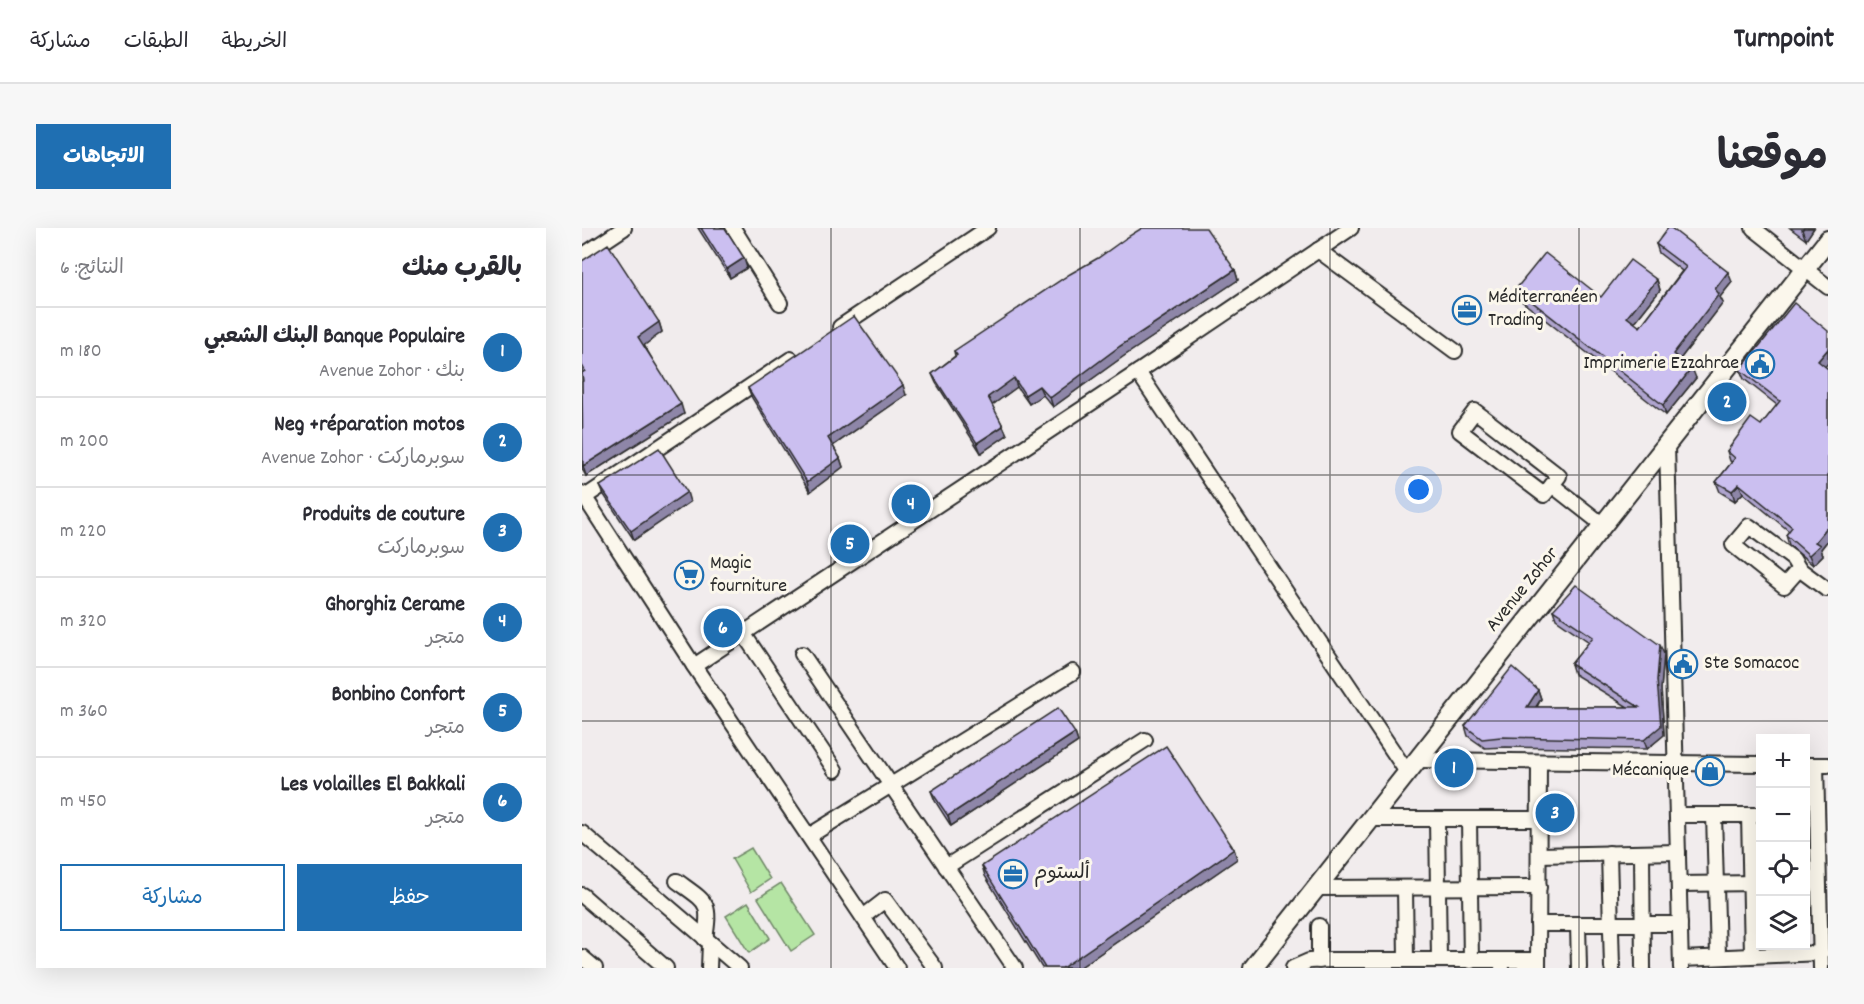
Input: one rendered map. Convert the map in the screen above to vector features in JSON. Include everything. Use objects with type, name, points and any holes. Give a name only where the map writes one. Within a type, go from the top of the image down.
[{"type":"main road","name":"Avenue Zohor","points":[[1253,968],[1828,240]]},
{"type":"street","points":[[582,256],[624,228]]},
{"type":"street","points":[[733,228],[780,303]]},
{"type":"street","points":[[830,333],[987,228]]},
{"type":"street","points":[[694,666],[1351,228]]},
{"type":"street","points":[[1753,228],[1828,287]]},
{"type":"street","points":[[1318,250],[1455,351]]},
{"type":"street","points":[[801,353],[583,496],[897,968]]},
{"type":"street","points":[[1138,372],[1412,766],[1539,762],[1756,764]]},
{"type":"street","points":[[1475,411],[1559,476],[1552,485],[1544,495],[1460,431],[1475,411]]},
{"type":"street","points":[[1667,445],[1681,964],[1718,956],[1752,955],[1778,950]]},
{"type":"street","points":[[1552,485],[1603,525]]},
{"type":"street","points":[[1798,569],[1784,586],[1733,545],[1749,526],[1793,559],[1798,569],[1828,593]]},
{"type":"street","points":[[743,633],[835,770]]},
{"type":"street","points":[[802,654],[1015,968]]},
{"type":"street","points":[[809,836],[1073,672]]},
{"type":"street","points":[[946,867],[1145,740]]},
{"type":"street","points":[[1293,968],[1297,965],[1319,961],[1336,964],[1472,961],[1538,964],[1539,762]]},
{"type":"street","points":[[1816,765],[1811,814],[1823,848],[1812,883],[1824,918],[1821,968]]},
{"type":"street","points":[[1677,815],[1755,814],[1752,955]]},
{"type":"street","points":[[1714,815],[1718,956]]},
{"type":"street","points":[[1369,819],[1539,819]]},
{"type":"street","points":[[1435,963],[1438,888],[1437,819]]},
{"type":"street","points":[[1469,819],[1472,961]]},
{"type":"street","points":[[582,833],[739,967]]},
{"type":"street","points":[[1539,855],[1678,852]]},
{"type":"street","points":[[1609,853],[1612,968]]},
{"type":"street","points":[[1642,853],[1643,968]]},
{"type":"street","points":[[677,881],[697,896],[709,913],[709,968]]},
{"type":"street","points":[[1679,884],[1755,883]]},
{"type":"street","points":[[1315,888],[1539,887]]},
{"type":"street","points":[[1403,963],[1405,888]]},
{"type":"street","points":[[582,895],[666,968]]},
{"type":"street","points":[[863,917],[885,900],[935,968]]},
{"type":"street","points":[[1538,924],[1680,924]]},
{"type":"street","points":[[1578,924],[1579,968]]},
{"type":"street","points":[[1319,926],[1319,961]]},
{"type":"street","points":[[1792,950],[1821,953]]},
{"type":"street","points":[[582,957],[595,968]]},
{"type":"green space","points":[[751,848],[770,879],[751,892],[732,859]]},
{"type":"green space","points":[[781,883],[815,935],[791,951],[758,898]]},
{"type":"green space","points":[[748,902],[770,938],[749,953],[726,916]]},
{"type":"building","points":[[701,228],[725,228],[744,258],[727,269]]},
{"type":"building","points":[[1142,228],[1206,228],[1235,270],[1120,346],[1050,398],[1039,386],[1025,395],[1014,378],[988,397],[1003,426],[977,443],[932,374],[957,355],[954,351]]},
{"type":"building","points":[[1668,228],[1728,272],[1715,289],[1719,294],[1673,354],[1692,368],[1663,405],[1516,289],[1545,253],[1601,297],[1630,260],[1657,280],[1627,317],[1640,327],[1686,267],[1656,244]]},
{"type":"building","points":[[608,244],[659,322],[638,337],[681,404],[583,466],[582,373],[585,371],[582,365],[582,261]]},
{"type":"building","points":[[1794,303],[1828,331],[1828,349],[1818,361],[1828,369],[1828,526],[1815,542],[1820,545],[1809,555],[1786,535],[1792,527],[1739,484],[1732,491],[1716,482],[1735,458],[1727,451],[1751,418],[1761,425],[1780,401],[1740,370]]},
{"type":"building","points":[[854,316],[903,385],[828,438],[840,458],[807,482],[748,388]]},
{"type":"building","points":[[659,448],[687,492],[631,531],[600,486]]},
{"type":"building","points":[[1576,585],[1660,645],[1657,680],[1661,726],[1644,740],[1501,737],[1482,739],[1465,726],[1512,667],[1538,690],[1527,707],[1639,707],[1571,664],[1593,637],[1553,610]]},
{"type":"building","points":[[1058,708],[1075,733],[948,816],[931,791]]},
{"type":"building","points":[[1166,746],[1234,849],[1062,968],[1045,968],[982,866]]},
{"type":"place","name":"Méditerranéen Trading","points":[[1467,310]]},
{"type":"place","name":"Imprimerie Ezzahrae","points":[[1760,364]]},
{"type":"place","name":"Neg +réparation motos","points":[[1727,402]]},
{"type":"place","name":"Ghorghiz Cerame","points":[[911,504]]},
{"type":"place","name":"Bonbino Confort","points":[[850,544]]},
{"type":"place","name":"Magic fourniture","points":[[689,575]]},
{"type":"place","name":"Les volailles El Bakkali","points":[[723,628]]},
{"type":"place","name":"Ste Somacoc","points":[[1683,664]]},
{"type":"place","name":"Banque Populaire البنك الشعبي","points":[[1454,768]]},
{"type":"place","name":"Mécanique","points":[[1710,771]]},
{"type":"place","name":"Produits de couture","points":[[1555,813]]},
{"type":"place","name":"ألستوم","points":[[1013,874]]}]
